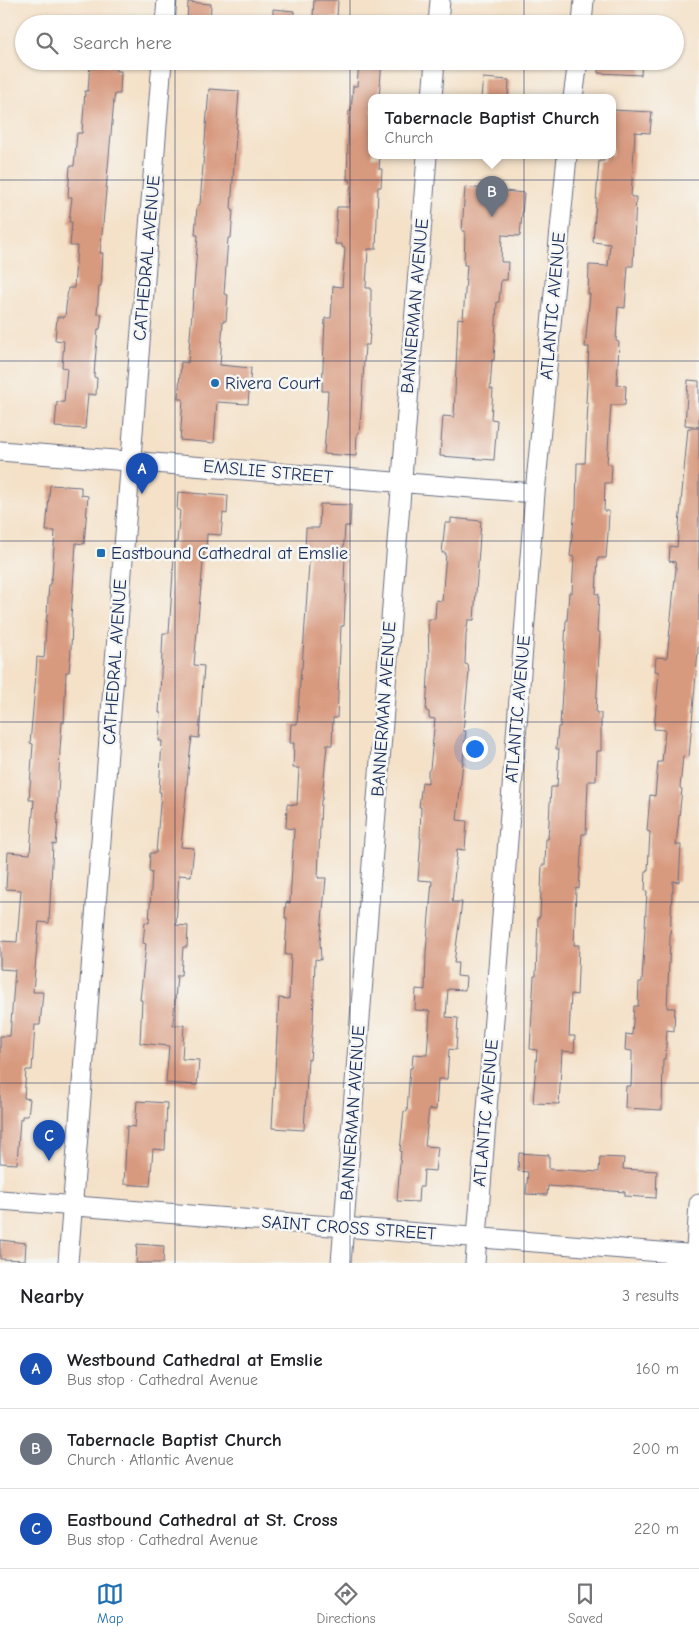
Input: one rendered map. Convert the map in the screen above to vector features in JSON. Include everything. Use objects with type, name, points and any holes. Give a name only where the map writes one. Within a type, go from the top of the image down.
[{"type":"street","points":[[166,15],[167,0]]},
{"type":"street","points":[[439,15],[440,0]]},
{"type":"street","points":[[583,15],[584,0]]},
{"type":"street","name":"CATHEDRAL AVENUE","points":[[68,1263],[161,70]]},
{"type":"street","points":[[432,94],[434,70]]},
{"type":"street","points":[[574,94],[577,70]]},
{"type":"street","name":"BANNERMAN AVENUE","points":[[341,1263],[428,159]]},
{"type":"street","name":"ATLANTIC AVENUE","points":[[474,1263],[536,493],[567,159]]},
{"type":"street","name":"EMSLIE STREET","points":[[0,451],[536,493]]},
{"type":"street","name":"SAINT CROSS STREET","points":[[0,1200],[696,1257]]},
{"type":"street","points":[[696,1257],[699,1204]]},
{"type":"building","points":[[314,0],[338,0],[337,15],[313,15]]},
{"type":"building","points":[[188,2],[211,4],[210,15],[187,15]]},
{"type":"building","points":[[273,9],[294,11],[294,15],[273,15]]},
{"type":"building","points":[[90,70],[121,71],[120,94],[115,94],[114,100],[100,253],[103,253],[97,314],[102,314],[100,329],[98,329],[95,362],[94,377],[97,378],[96,395],[88,394],[85,429],[55,427],[57,402],[64,402],[67,368],[62,367],[64,341],[55,340],[57,317],[65,317],[68,288],[74,288],[77,246],[70,246],[72,222],[69,222],[72,197],[68,197],[70,166],[74,166],[77,133],[82,133],[85,91],[88,91]]},
{"type":"building","points":[[358,70],[381,70],[379,94],[368,94],[368,159],[380,159],[379,169],[382,169],[381,187],[378,187],[376,249],[368,249],[366,288],[371,288],[371,320],[369,345],[365,345],[361,413],[359,433],[357,433],[356,456],[324,454],[328,391],[322,391],[325,318],[331,318],[333,286],[342,287],[345,248],[342,247],[342,244],[335,244],[337,207],[349,207],[351,180],[347,180],[349,111],[351,111],[353,86],[357,86]]},
{"type":"building","points":[[598,70],[641,70],[641,75],[598,73]]},
{"type":"building","points":[[483,78],[509,80],[508,94],[481,94]]},
{"type":"building","points":[[209,89],[239,91],[231,209],[233,210],[231,238],[228,238],[224,294],[228,295],[226,321],[223,321],[220,365],[251,368],[248,404],[217,402],[214,443],[180,440],[183,399],[178,399],[181,362],[188,363],[198,235],[195,235],[197,207],[200,204]]},
{"type":"building","points":[[616,110],[652,112],[650,133],[635,132],[631,197],[636,197],[633,266],[628,266],[625,308],[618,307],[616,341],[619,342],[617,385],[626,386],[625,405],[611,405],[607,464],[612,465],[611,483],[605,483],[604,511],[609,511],[606,558],[598,558],[596,594],[599,594],[597,632],[600,632],[596,713],[601,713],[601,751],[597,751],[596,781],[588,781],[586,834],[582,834],[579,889],[576,888],[574,945],[579,945],[577,995],[571,994],[569,1036],[575,1036],[574,1052],[562,1051],[559,1104],[533,1103],[537,1050],[530,1049],[542,865],[545,865],[546,839],[548,839],[551,787],[557,787],[559,749],[556,749],[558,727],[560,727],[569,592],[572,593],[574,557],[570,556],[576,509],[577,463],[585,463],[589,347],[585,347],[590,294],[588,294],[589,265],[608,266],[610,244],[593,242],[599,161],[604,161],[604,159],[616,159]]},
{"type":"building","points":[[465,187],[524,193],[520,236],[502,235],[501,262],[508,262],[507,280],[501,280],[499,302],[497,302],[494,360],[492,360],[490,389],[493,389],[491,419],[497,420],[494,460],[440,456],[443,416],[454,417],[458,318],[463,319],[467,265],[464,265],[465,231],[462,231]]},
{"type":"building","points":[[688,380],[699,381],[699,427],[685,425]]},
{"type":"building","points":[[688,428],[699,428],[699,639],[689,757],[683,756],[680,788],[682,789],[676,845],[681,845],[679,882],[673,881],[672,892],[667,1008],[675,1008],[674,1031],[667,1030],[665,1059],[663,1059],[662,1110],[625,1108],[626,1086],[631,1086],[632,1057],[632,1051],[625,1050],[626,1034],[632,1035],[634,1006],[638,1006],[639,982],[642,982],[647,891],[645,891],[646,870],[648,870],[650,832],[647,831],[650,795],[655,796],[658,762],[662,762],[665,730],[654,729],[659,672],[655,671],[656,657],[667,658],[676,568],[675,562],[669,561],[670,546],[677,547]]},
{"type":"building","points":[[50,485],[81,487],[81,495],[88,496],[84,544],[76,543],[71,617],[71,650],[69,672],[66,672],[64,723],[62,722],[60,750],[58,820],[56,845],[53,844],[49,923],[39,922],[33,992],[43,992],[40,1025],[35,1025],[32,1070],[26,1070],[24,1098],[30,1099],[28,1116],[22,1116],[22,1119],[20,1119],[17,1164],[0,1163],[0,1036],[10,1036],[15,970],[0,969],[0,941],[17,942],[21,890],[6,889],[8,852],[30,854],[34,800],[29,800],[33,744],[30,743],[37,657],[44,658],[55,531],[46,531]]},
{"type":"building","points":[[178,492],[228,496],[227,514],[223,513],[221,535],[207,534],[206,551],[204,551],[194,665],[204,666],[199,738],[192,737],[181,847],[194,848],[191,876],[179,875],[176,925],[188,926],[187,947],[183,947],[181,975],[177,975],[173,1025],[184,1025],[182,1059],[199,1060],[197,1085],[166,1083],[169,1046],[140,1043],[142,1000],[140,1000],[146,944],[143,943],[145,922],[149,923],[152,872],[149,872],[150,853],[156,853],[161,792],[159,792],[162,741],[159,741],[161,713],[159,713],[163,633],[169,633],[175,542],[177,542],[180,510],[177,510]]},
{"type":"building","points":[[320,504],[351,505],[350,526],[345,526],[343,556],[345,556],[344,581],[346,581],[344,626],[341,626],[337,718],[333,718],[332,745],[327,745],[321,800],[318,878],[326,878],[320,942],[321,960],[315,959],[313,1024],[310,1060],[308,1059],[304,1130],[272,1128],[279,998],[289,999],[291,955],[285,955],[287,918],[285,918],[286,902],[290,903],[294,829],[286,828],[287,804],[297,805],[299,768],[293,768],[294,743],[290,743],[291,724],[297,724],[302,668],[310,550],[305,550],[306,528],[319,528]]},
{"type":"building","points":[[451,518],[481,521],[474,620],[468,620],[466,635],[465,664],[468,665],[469,672],[463,731],[466,731],[457,820],[467,821],[465,850],[457,849],[452,902],[462,902],[454,963],[458,963],[457,976],[466,977],[465,990],[448,989],[446,1017],[458,1018],[456,1050],[449,1049],[447,1079],[438,1079],[436,1110],[429,1109],[425,1146],[438,1147],[435,1171],[424,1170],[423,1187],[419,1187],[418,1202],[397,1201],[400,1151],[404,1111],[407,1112],[410,1068],[412,1068],[413,1054],[427,1055],[430,1011],[415,1010],[416,989],[425,990],[426,951],[432,881],[418,880],[421,838],[421,807],[419,807],[422,782],[428,783],[435,719],[429,718],[429,712],[426,711],[429,660],[428,619],[435,619],[436,600],[442,601],[446,553],[442,553],[445,523],[451,523]]},
{"type":"building","points":[[137,1101],[167,1103],[165,1150],[153,1149],[150,1186],[124,1184],[127,1126],[135,1127]]},
{"type":"building","points":[[519,1153],[549,1155],[549,1169],[599,1172],[600,1157],[624,1158],[623,1169],[657,1171],[656,1198],[625,1196],[625,1192],[548,1186],[547,1195],[526,1194],[528,1172],[518,1171]]},
{"type":"building","points":[[0,1240],[26,1243],[25,1260],[0,1259]]},
{"type":"building","points":[[137,1244],[164,1246],[163,1263],[136,1263]]},
{"type":"place","name":"Tabernacle Baptist Church","points":[[492,217]]},
{"type":"place","name":"Rivera Court","points":[[215,383]]},
{"type":"place","name":"Westbound Cathedral at Emslie","points":[[142,494]]},
{"type":"place","name":"Eastbound Cathedral at Emslie","points":[[101,553]]},
{"type":"place","name":"Eastbound Cathedral at St. Cross","points":[[49,1161]]}]
